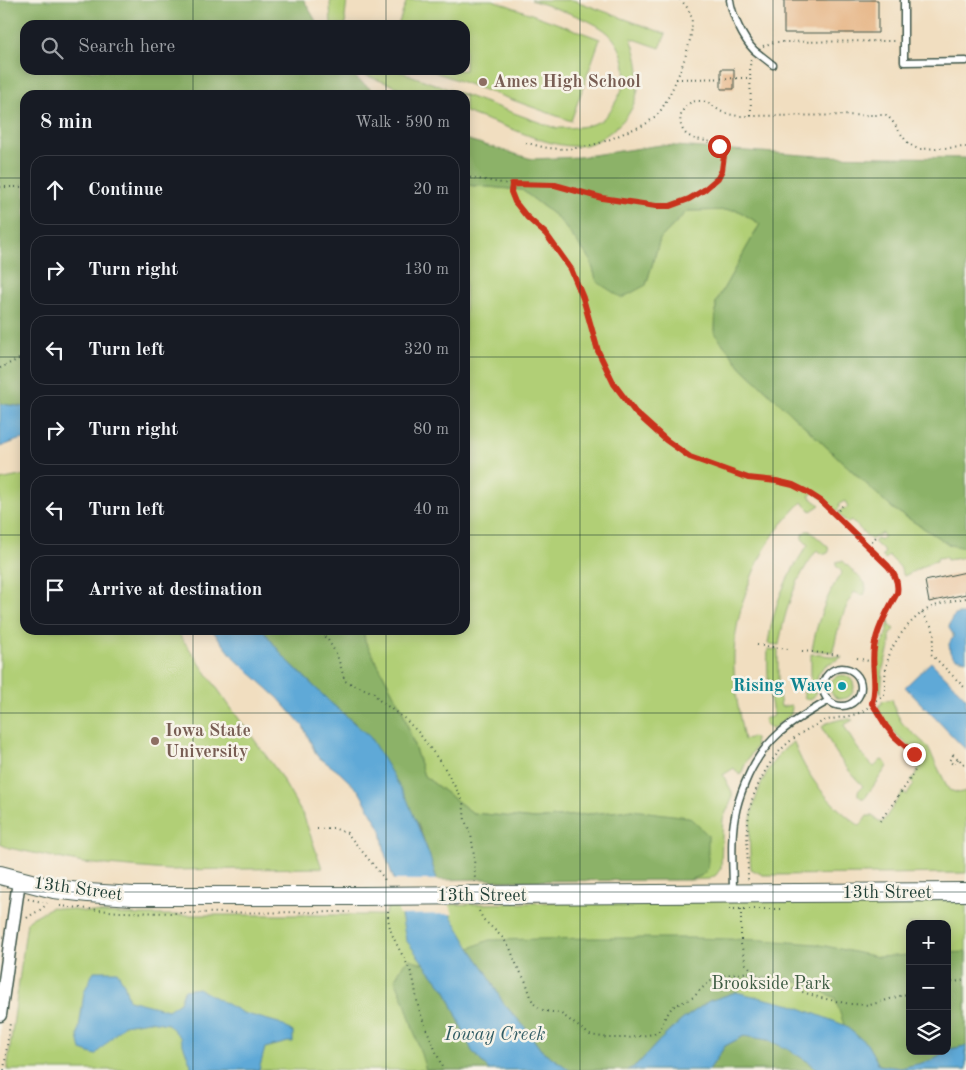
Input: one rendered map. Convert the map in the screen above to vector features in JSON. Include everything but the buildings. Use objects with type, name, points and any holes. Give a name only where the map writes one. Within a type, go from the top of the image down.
[{"type":"main road","name":"13th Street","points":[[0,875],[54,889],[133,896],[489,896],[966,892]]},
{"type":"street","points":[[0,1015],[19,881]]},
{"type":"lane","points":[[730,0],[731,7],[742,32],[753,49],[773,65]]},
{"type":"lane","points":[[904,0],[904,62],[966,61]]},
{"type":"lane","points":[[845,668],[856,674],[860,679],[861,692],[854,703],[849,706],[837,706],[828,701],[824,696],[822,684],[828,674],[833,670],[845,668]]},
{"type":"lane","points":[[733,894],[735,816],[750,770],[760,753],[784,729],[828,701]]},
{"type":"path","points":[[526,143],[546,148],[564,149],[591,146],[620,136],[647,123],[658,114],[676,79],[691,39],[691,16],[686,5],[680,0]]},
{"type":"path","points":[[751,116],[751,58],[764,45],[774,42],[894,42],[894,34]]},
{"type":"path","points":[[676,79],[750,78]]},
{"type":"path","points":[[470,178],[512,184],[555,185],[602,198],[656,206],[670,206],[689,199],[704,190],[718,178],[722,170],[724,155],[722,148],[710,141],[685,134],[682,127],[680,119],[685,107],[692,102],[700,100],[729,114],[751,116],[886,115],[907,142],[915,148],[966,146]]},
{"type":"path","points":[[512,184],[511,192],[515,202],[527,217],[546,234],[571,269],[583,298],[598,351],[614,384],[635,412],[666,440],[690,457],[748,478],[793,485],[807,492],[821,501],[835,514],[893,573],[898,587],[876,638],[873,662],[875,694],[872,703],[894,736],[914,754],[917,764],[908,782],[880,820]]},
{"type":"path","points":[[0,187],[20,187]]},
{"type":"path","points":[[0,368],[20,358]]},
{"type":"path","points":[[835,514],[842,506]]},
{"type":"path","points":[[867,546],[877,536]]},
{"type":"path","points":[[748,876],[748,825],[751,802],[760,779],[782,748],[790,740],[806,730],[824,721],[851,716],[864,710],[884,695],[889,656],[902,633],[922,613],[931,607],[966,598]]},
{"type":"path","points":[[922,613],[934,629],[931,654],[966,690]]},
{"type":"path","points":[[757,645],[788,649]]},
{"type":"path","points":[[802,650],[841,655]]},
{"type":"path","points":[[857,658],[873,662]]},
{"type":"path","points":[[959,759],[954,765],[948,761],[953,754],[959,759],[963,764],[966,762]]},
{"type":"path","points":[[317,829],[333,828],[347,833],[384,878],[386,886]]},
{"type":"path","points":[[35,901],[47,903]]},
{"type":"path","points":[[741,909],[741,944],[746,964],[760,978],[821,998],[850,1004],[870,1005],[906,994]]},
{"type":"path","points":[[388,912],[392,938],[408,965],[414,980],[420,1012],[436,1048],[443,1070]]},
{"type":"path","points":[[951,982],[966,980]]},
{"type":"green space","points":[[0,0],[304,0],[315,20],[20,20],[20,75],[353,75],[372,90],[20,90],[20,406],[0,404]]},
{"type":"green space","points":[[331,0],[347,0],[345,20],[331,20]]},
{"type":"green space","points":[[407,0],[493,0],[600,39],[571,121],[443,75],[470,75],[470,20],[400,20]]},
{"type":"green space","points":[[531,0],[573,0],[666,34],[660,48],[631,38],[638,65],[638,90],[629,114],[612,131],[589,144],[576,146],[548,142],[470,114],[470,97],[555,128],[578,127],[600,121],[607,115],[624,85],[625,78],[624,60],[619,48],[608,33],[592,23],[571,14]]},
{"type":"green space","points":[[365,75],[410,75],[451,90],[406,90]]},
{"type":"green space","points":[[470,140],[532,159],[579,157],[661,145],[818,156],[966,158],[966,548],[950,545],[892,508],[742,368],[715,334],[716,302],[760,224],[737,210],[687,211],[660,239],[646,285],[622,298],[597,282],[590,259],[558,218],[522,190],[470,185]]},
{"type":"green space","points":[[470,185],[522,190],[558,218],[590,259],[597,282],[646,285],[660,239],[687,211],[737,210],[760,224],[716,302],[715,334],[742,368],[892,508],[950,545],[966,548],[966,557],[947,560],[946,557],[937,558],[937,561],[904,576],[900,567],[889,556],[885,559],[882,556],[885,552],[874,542],[878,538],[879,540],[884,537],[882,533],[871,540],[851,520],[847,523],[838,513],[843,508],[848,507],[845,501],[839,504],[840,507],[836,511],[814,492],[809,496],[820,505],[811,511],[802,502],[781,525],[757,564],[745,595],[737,626],[734,666],[737,703],[744,740],[752,737],[755,739],[756,747],[740,774],[734,768],[723,775],[732,792],[732,799],[723,819],[721,868],[716,875],[709,879],[689,880],[701,876],[632,810],[535,819],[473,813],[424,776],[402,709],[365,641],[364,635],[470,635]]},
{"type":"green space","points":[[20,476],[20,635],[180,635],[278,772],[304,817],[322,868],[167,870],[83,863],[9,848],[0,844],[0,480]]},
{"type":"green space","points":[[806,531],[810,531],[828,547],[829,552],[823,554],[817,550],[809,561],[792,595],[784,619],[779,645],[768,644],[777,604],[793,568],[808,545],[802,539],[802,535]]},
{"type":"green space","points":[[843,561],[865,583],[866,589],[864,595],[854,592],[850,599],[836,636],[833,652],[812,650],[823,609],[831,590],[842,572],[836,566],[836,562]]},
{"type":"green space","points":[[889,620],[890,626],[894,629],[890,635],[890,645],[883,668],[881,693],[876,679],[875,668]]},
{"type":"green space","points":[[267,635],[364,635],[365,641],[402,709],[424,776],[473,813],[535,819],[632,810],[689,817],[708,835],[708,869],[701,876],[689,880],[437,880],[418,824],[354,722],[331,703],[283,656]]},
{"type":"green space","points":[[768,649],[778,650],[778,688],[781,707],[791,705],[792,707],[791,714],[771,729],[766,726],[764,719],[774,716],[768,683]]},
{"type":"green space","points":[[811,654],[842,657],[828,664],[820,672],[814,697],[811,700],[805,699],[803,690],[812,688]]},
{"type":"green space","points":[[842,675],[851,678],[854,687],[851,696],[842,699],[833,696],[830,687],[833,678]]},
{"type":"green space","points":[[892,699],[902,723],[927,746],[949,790],[959,793],[966,791],[966,873],[763,875],[751,869],[750,831],[756,798],[771,766],[785,748],[794,742],[805,767],[820,789],[829,800],[860,826],[867,816],[872,816],[882,823],[903,792],[907,795],[914,784],[911,781],[920,763],[913,750],[891,729],[880,713],[879,705],[882,704],[882,701]]},
{"type":"green space","points":[[842,719],[853,720],[844,725],[857,748],[869,762],[874,767],[881,760],[887,765],[865,798],[861,798],[858,795],[858,791],[863,786],[840,758],[822,726]]},
{"type":"green space","name":"Brookside Park","points":[[966,896],[966,1070],[7,1070],[27,922],[52,907],[88,912],[138,915],[385,915],[388,906],[752,898]]},
{"type":"green space","points":[[693,938],[763,940],[816,944],[878,957],[906,955],[906,1055],[940,1055],[930,1061],[901,1068],[879,1065],[867,1044],[844,1025],[835,998],[813,987],[777,976],[751,980],[736,992],[709,1001],[682,1020],[636,1066],[627,1070],[570,1070],[541,1050],[523,1025],[503,1003],[486,971],[470,948],[489,940]]},
{"type":"green space","points":[[966,952],[966,1046],[951,1049],[951,965],[951,953]]},
{"type":"green space","points":[[410,959],[424,964],[446,991],[472,1051],[489,1070],[426,1070],[405,1003],[395,979],[404,963]]},
{"type":"green space","points":[[744,1036],[774,1042],[801,1057],[818,1070],[709,1070],[725,1046]]},
{"type":"water","points":[[0,404],[20,406],[20,439],[0,447]]},
{"type":"water","points":[[958,614],[966,614],[966,660],[956,658],[950,652],[949,644],[953,634],[949,628],[952,618]]},
{"type":"water","name":"Ioway Creek","points":[[216,635],[267,635],[283,656],[331,703],[370,737],[407,799],[450,914],[486,971],[503,1003],[523,1025],[541,1050],[570,1070],[489,1070],[472,1051],[446,991],[406,940],[394,880],[385,854],[381,830],[359,791],[339,772],[317,756],[303,726],[278,698],[235,659]]},
{"type":"water","points":[[931,662],[966,698],[966,750],[905,687]]},
{"type":"water","points":[[94,971],[117,971],[129,1000],[168,1010],[180,1002],[184,990],[198,988],[243,1013],[279,1023],[293,1032],[293,1042],[265,1048],[259,1070],[190,1070],[191,1065],[180,1037],[168,1024],[149,1021],[124,1025],[95,1055],[81,1050],[78,1036],[84,992]]},
{"type":"water","points":[[736,992],[792,1005],[844,1025],[867,1044],[879,1065],[901,1068],[930,1061],[940,1055],[951,1055],[951,1049],[966,1046],[966,1070],[818,1070],[789,1050],[768,1040],[744,1036],[725,1046],[709,1070],[627,1070],[636,1066],[682,1020],[709,1001]]},
{"type":"pier","points":[[392,880],[440,880],[453,914],[399,915]]},
{"type":"place","name":"Ames High School","points":[[483,82]]},
{"type":"place","name":"Rising Wave","points":[[842,686]]},
{"type":"place","name":"Iowa State University","points":[[155,741]]},
{"type":"route","points":[[719,146],[722,148],[724,162],[718,178],[704,190],[689,199],[670,206],[635,204],[602,198],[555,185],[512,184],[511,192],[515,202],[527,217],[546,234],[571,269],[583,298],[598,351],[614,384],[635,412],[666,440],[690,457],[748,478],[793,485],[807,492],[821,501],[888,566],[896,579],[898,587],[876,638],[873,672],[875,694],[872,703],[894,736],[914,754]]}]
